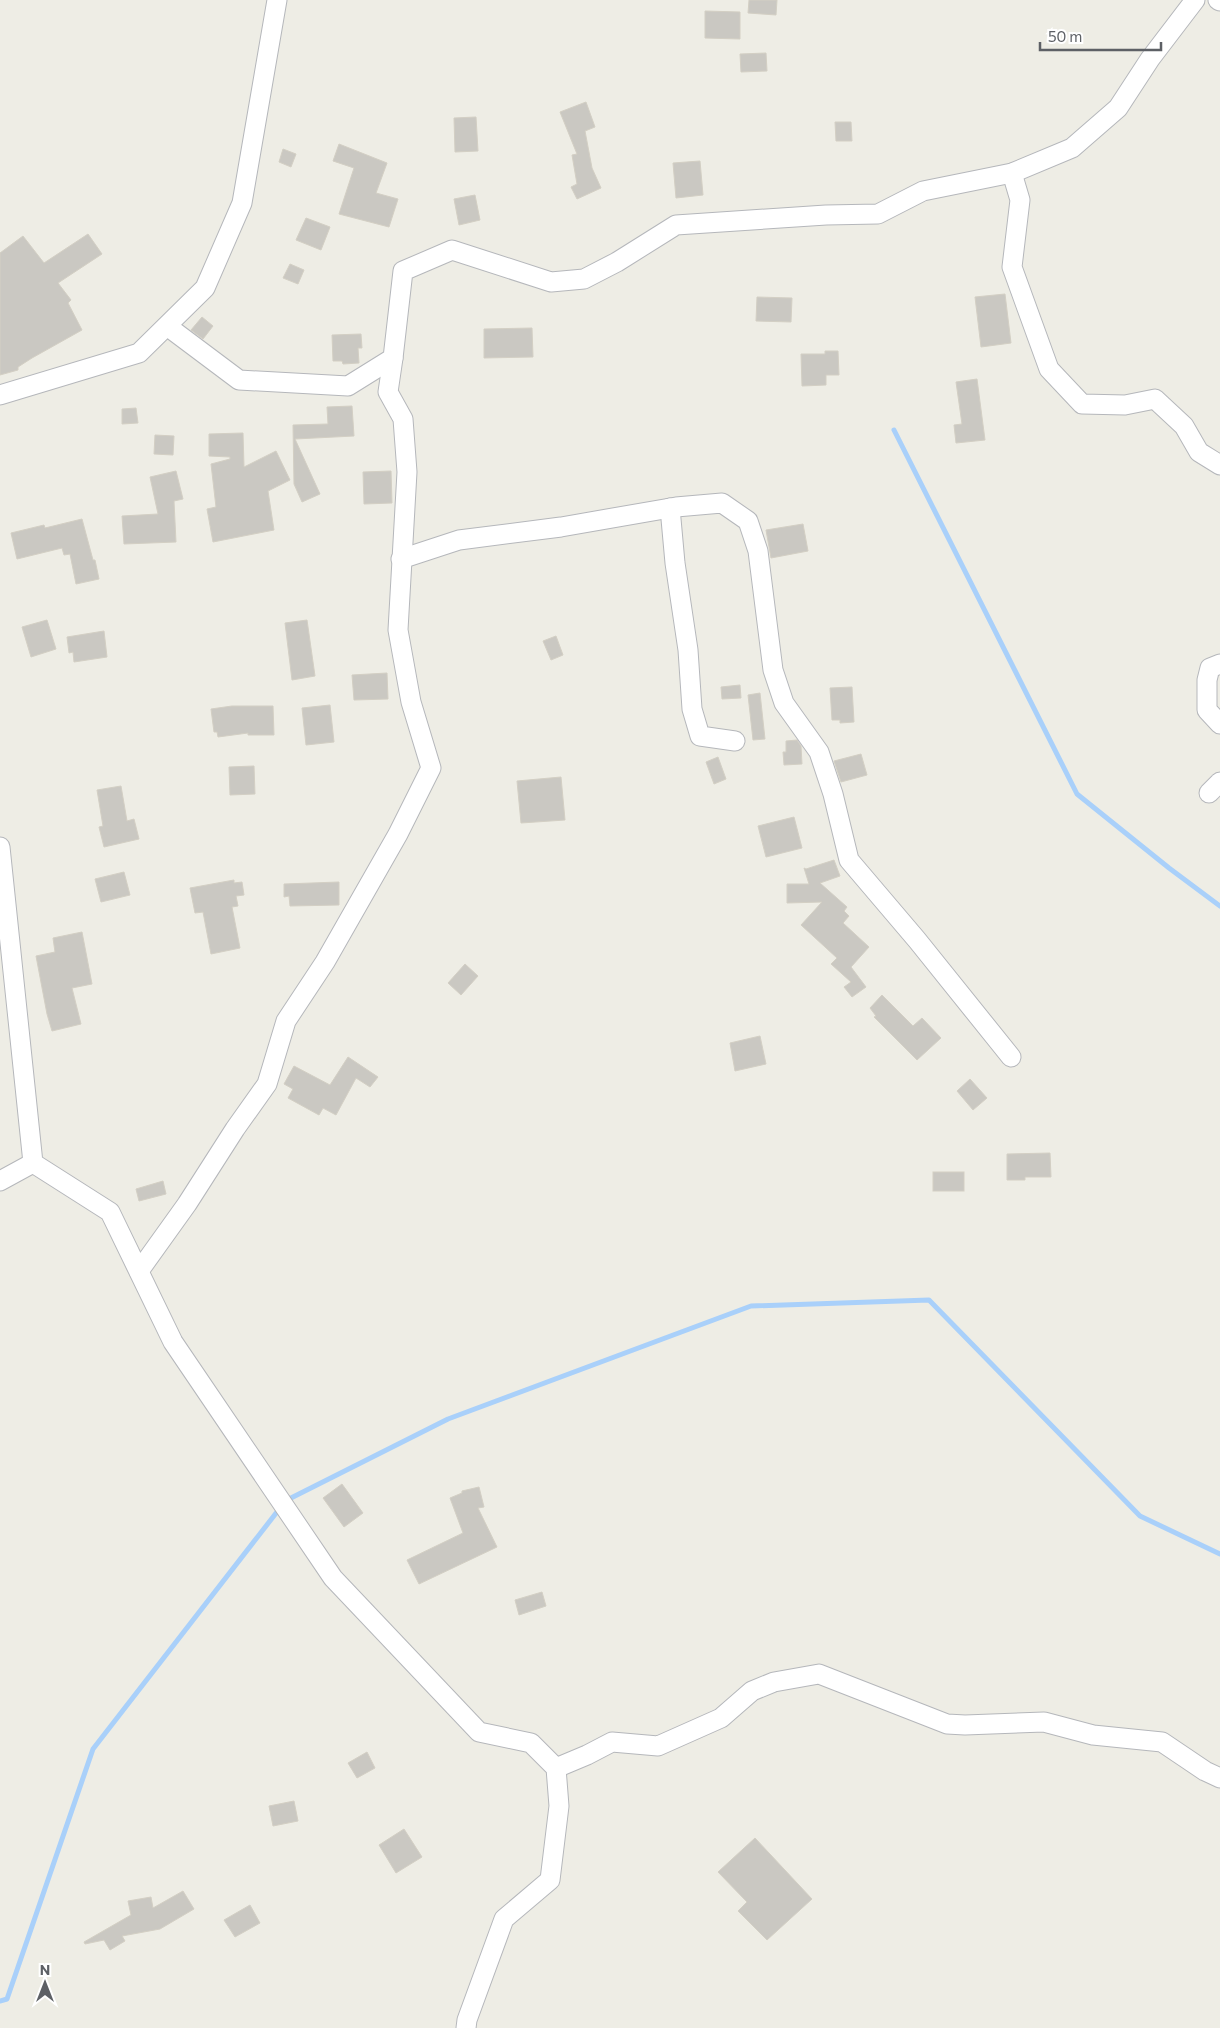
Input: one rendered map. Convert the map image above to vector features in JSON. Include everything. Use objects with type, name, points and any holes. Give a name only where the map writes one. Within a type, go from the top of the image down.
[{"type":"street","points":[[0,395],[139,353],[205,288],[242,203],[277,0]]},
{"type":"street","points":[[139,1272],[267,1084],[286,1021],[325,962],[398,834],[431,768],[411,702],[398,630],[407,472],[403,420],[388,392],[403,271],[452,250],[551,282],[584,279],[617,262],[676,225],[826,215],[878,214],[923,191],[1012,173],[1072,148],[1118,108],[1150,59],[1195,0]]},
{"type":"street","points":[[1012,173],[1020,200],[1012,267],[1049,369],[1082,404],[1124,405],[1155,399],[1184,426],[1199,452],[1220,464]]},
{"type":"street","points":[[167,326],[239,380],[348,386],[393,358]]},
{"type":"street","points":[[401,559],[459,540],[561,527],[670,508],[722,502],[748,521],[758,551],[773,670],[784,703],[820,752],[849,860],[917,940],[1011,1057]]},
{"type":"street","points":[[670,508],[675,563],[688,650],[692,709],[700,736],[736,741]]},
{"type":"street","points":[[1220,664],[1210,668],[1207,680],[1207,710],[1220,724]]},
{"type":"street","points":[[0,847],[33,1163]]},
{"type":"street","points":[[33,1163],[110,1212],[173,1342],[333,1578],[479,1732],[531,1743],[556,1768],[559,1806],[550,1880],[504,1919],[467,2020],[466,2028]]},
{"type":"street","points":[[0,1181],[33,1163]]},
{"type":"street","points":[[556,1768],[612,1742],[658,1746],[721,1718],[752,1691],[774,1682],[819,1674],[948,1724],[965,1726],[1044,1722],[1093,1735],[1162,1742],[1204,1771],[1220,1778]]},
{"type":"building","points":[[749,0],[777,0],[776,15],[748,13]]},
{"type":"building","points":[[705,11],[740,12],[740,39],[705,38]]},
{"type":"building","points":[[766,53],[767,71],[741,72],[740,54]]},
{"type":"building","points":[[586,102],[595,127],[585,131],[592,168],[601,188],[577,199],[571,187],[577,184],[572,155],[577,154],[560,112]]},
{"type":"building","points":[[476,117],[478,151],[455,152],[454,118]]},
{"type":"building","points":[[835,122],[851,122],[852,141],[836,141]]},
{"type":"building","points":[[339,144],[387,163],[376,193],[398,199],[389,227],[339,214],[354,168],[333,161]]},
{"type":"building","points":[[283,149],[296,154],[291,167],[279,162]]},
{"type":"building","points":[[700,161],[703,195],[676,198],[673,163]]},
{"type":"building","points":[[475,195],[480,220],[459,225],[454,199]]},
{"type":"building","points":[[306,218],[330,227],[321,250],[296,240]]},
{"type":"building","points":[[88,234],[102,254],[58,283],[71,300],[68,303],[82,330],[32,358],[18,367],[18,370],[0,375],[0,253],[23,236],[44,263]]},
{"type":"building","points":[[290,264],[304,270],[298,284],[283,278]]},
{"type":"building","points":[[1005,294],[1011,343],[981,347],[975,297]]},
{"type":"building","points":[[757,297],[792,298],[791,322],[756,321]]},
{"type":"building","points":[[202,317],[213,326],[203,339],[191,330]]},
{"type":"building","points":[[532,328],[533,357],[484,358],[484,329]]},
{"type":"building","points":[[361,334],[362,348],[358,348],[359,363],[343,364],[342,361],[333,361],[332,335]]},
{"type":"building","points":[[825,351],[838,351],[839,375],[826,375],[826,385],[802,386],[801,354],[825,354]]},
{"type":"building","points":[[977,379],[985,440],[956,443],[954,425],[962,424],[956,382]]},
{"type":"building","points":[[352,406],[354,436],[295,439],[320,494],[302,502],[294,484],[293,425],[328,424],[327,407]]},
{"type":"building","points":[[136,408],[138,423],[122,424],[122,409]]},
{"type":"building","points":[[243,433],[244,467],[276,451],[290,480],[268,491],[274,530],[213,542],[207,509],[216,507],[211,464],[230,459],[230,457],[209,456],[209,434]]},
{"type":"building","points":[[155,435],[174,436],[173,455],[154,454]]},
{"type":"building","points":[[176,471],[183,499],[174,501],[176,542],[124,544],[122,516],[158,514],[150,477]]},
{"type":"building","points":[[391,471],[392,503],[364,504],[363,472]]},
{"type":"building","points":[[82,519],[99,579],[76,584],[70,554],[64,555],[62,548],[17,559],[11,533],[44,525],[45,528]]},
{"type":"building","points":[[803,524],[808,551],[771,558],[766,530]]},
{"type":"building","points":[[47,620],[56,649],[31,657],[22,627]]},
{"type":"building","points":[[307,620],[315,676],[292,680],[285,623]]},
{"type":"building","points":[[104,631],[107,657],[74,662],[73,652],[69,653],[67,637]]},
{"type":"building","points":[[556,636],[563,655],[551,660],[543,641]]},
{"type":"building","points":[[387,673],[388,699],[354,700],[352,675]]},
{"type":"building","points":[[740,685],[741,698],[722,699],[721,687]]},
{"type":"building","points":[[852,687],[854,722],[840,723],[840,720],[832,720],[830,688]]},
{"type":"building","points":[[760,693],[765,739],[753,740],[748,695]]},
{"type":"building","points":[[330,705],[334,742],[306,745],[302,708]]},
{"type":"building","points":[[232,706],[273,706],[274,735],[248,735],[248,733],[218,737],[217,732],[214,732],[211,709]]},
{"type":"building","points":[[797,740],[801,746],[802,764],[784,765],[783,752],[786,752],[786,741]]},
{"type":"building","points":[[861,754],[867,775],[841,782],[834,761]]},
{"type":"building","points":[[718,757],[726,779],[714,784],[706,762]]},
{"type":"building","points":[[254,766],[255,794],[230,795],[229,767]]},
{"type":"building","points":[[561,777],[565,820],[521,823],[517,781]]},
{"type":"building","points":[[121,786],[127,821],[134,819],[139,839],[104,847],[99,827],[103,826],[97,790]]},
{"type":"building","points":[[794,817],[802,848],[766,857],[758,826]]},
{"type":"building","points":[[834,860],[840,876],[820,883],[847,907],[844,911],[849,916],[843,923],[869,947],[851,967],[866,987],[852,997],[844,987],[851,982],[831,964],[837,958],[801,925],[822,902],[787,903],[787,884],[809,884],[804,868]]},
{"type":"building","points":[[124,872],[130,895],[101,902],[95,879]]},
{"type":"building","points":[[234,880],[234,883],[242,882],[244,895],[236,896],[238,906],[232,907],[240,948],[211,954],[203,912],[195,913],[190,888]]},
{"type":"building","points":[[339,882],[339,905],[290,906],[289,896],[284,897],[284,884]]},
{"type":"building","points":[[82,932],[92,984],[72,988],[81,1024],[52,1031],[36,956],[55,952],[53,938]]},
{"type":"building","points":[[465,964],[478,976],[461,995],[448,983]]},
{"type":"building","points":[[882,995],[913,1026],[922,1018],[941,1038],[917,1060],[874,1017],[876,1016],[870,1008]]},
{"type":"building","points":[[760,1036],[766,1064],[735,1071],[730,1043]]},
{"type":"building","points":[[348,1057],[378,1077],[370,1087],[356,1078],[336,1115],[323,1108],[319,1115],[288,1098],[293,1089],[284,1084],[294,1066],[330,1085]]},
{"type":"building","points":[[970,1079],[987,1098],[973,1110],[957,1091]]},
{"type":"building","points":[[1050,1153],[1051,1177],[1025,1177],[1025,1180],[1007,1180],[1007,1154]]},
{"type":"building","points":[[933,1172],[964,1172],[964,1191],[933,1191]]},
{"type":"building","points":[[163,1181],[166,1194],[139,1201],[136,1189]]},
{"type":"building","points":[[342,1484],[363,1513],[344,1527],[323,1498]]},
{"type":"building","points":[[479,1487],[484,1507],[478,1508],[497,1547],[419,1584],[407,1560],[463,1533],[450,1498],[462,1493],[462,1491]]},
{"type":"building","points":[[542,1592],[546,1606],[519,1615],[515,1600]]},
{"type":"building","points":[[367,1752],[375,1768],[357,1778],[348,1763]]},
{"type":"building","points":[[294,1801],[298,1821],[273,1826],[269,1806]]},
{"type":"building","points":[[404,1829],[422,1857],[396,1873],[379,1845]]},
{"type":"building","points":[[755,1838],[812,1899],[767,1940],[738,1911],[747,1902],[718,1872]]},
{"type":"building","points":[[183,1891],[194,1909],[160,1929],[122,1936],[125,1941],[110,1950],[104,1940],[85,1944],[84,1942],[131,1915],[128,1901],[151,1897],[153,1908]]},
{"type":"building","points":[[250,1905],[260,1923],[235,1937],[224,1920]]},
{"type":"waterway","points":[[894,430],[1077,794],[1169,868],[1220,906]]},
{"type":"waterway","points":[[285,1501],[448,1419],[751,1306],[929,1300],[1140,1516],[1220,1554]]},
{"type":"waterway","points":[[0,2001],[7,1999],[93,1749],[280,1508]]}]
